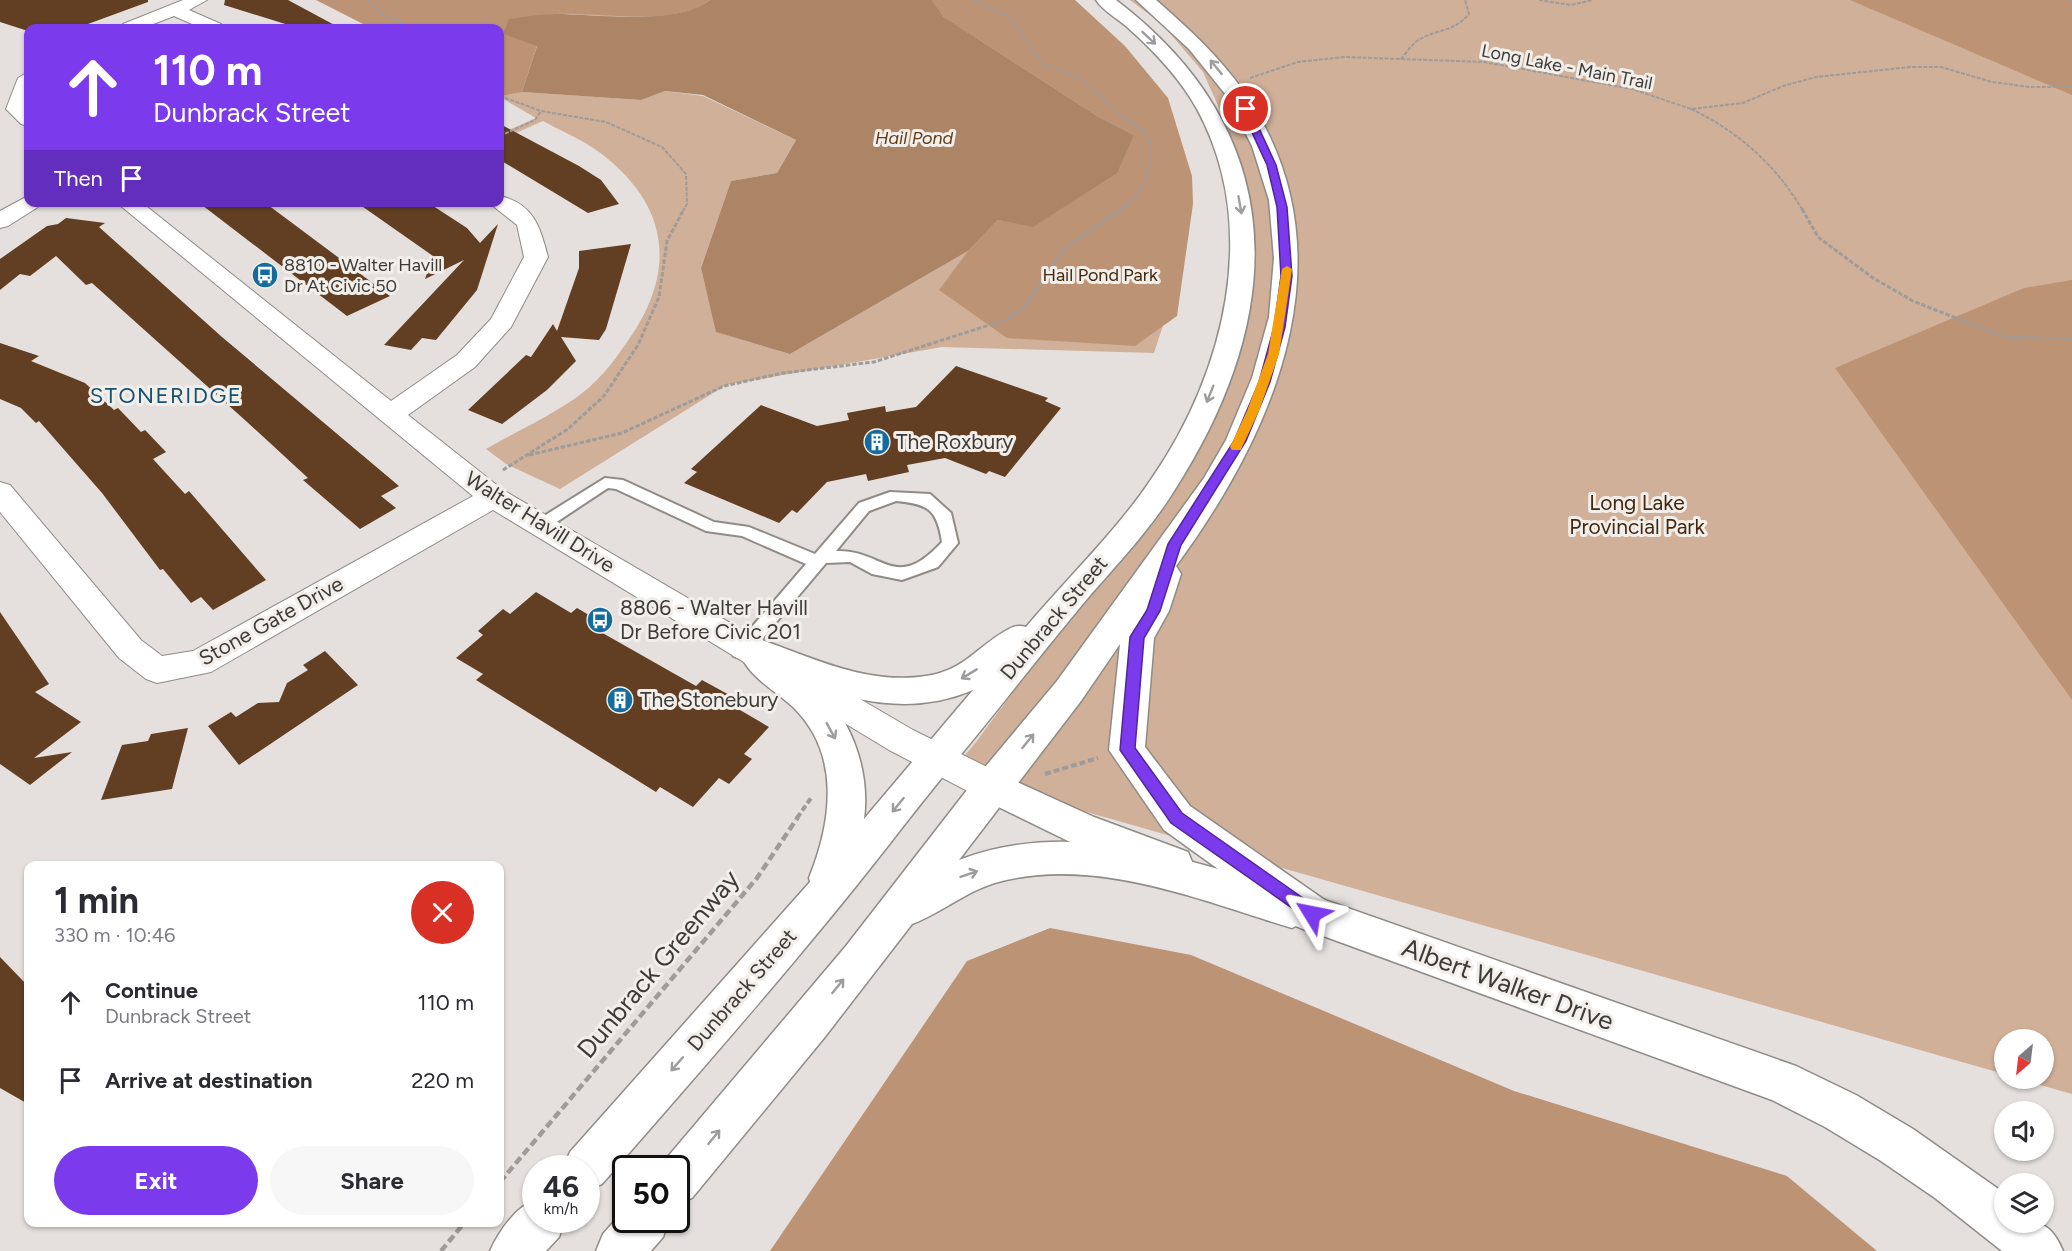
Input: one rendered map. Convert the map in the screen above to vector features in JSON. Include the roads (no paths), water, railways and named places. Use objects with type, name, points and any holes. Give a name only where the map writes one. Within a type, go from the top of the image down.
[{"type":"main road","name":"Dunbrack Street","points":[[597,1155],[812,909],[1066,601],[1137,521],[1170,473],[1198,424],[1233,338],[1241,299],[1244,224],[1232,160],[1220,130],[1205,104],[1168,55],[1124,14],[1105,0]]},
{"type":"main road","points":[[690,1165],[885,929],[991,786],[1078,678],[1175,544],[1223,470],[1253,411],[1273,354],[1286,285],[1285,229],[1274,175],[1255,127],[1230,85],[1196,43],[1145,0]]},
{"type":"main road","points":[[1175,544],[1153,611],[1137,637],[1127,750],[1177,818],[1312,914]]},
{"type":"main road","points":[[745,647],[845,683],[888,693],[927,690],[954,684],[990,662],[1066,601]]},
{"type":"main road","points":[[745,647],[818,710],[834,733],[847,778],[841,849],[812,909]]},
{"type":"main road","name":"Albert Walker Drive","points":[[991,786],[1081,830],[1800,1089],[1827,1102],[1906,1150],[1994,1215]]},
{"type":"main road","points":[[885,929],[904,912],[965,874],[1022,859],[1069,856],[1116,862],[1312,914]]},
{"type":"main road","points":[[514,1251],[530,1233]]},
{"type":"main road","points":[[620,1251],[635,1233]]},
{"type":"main road","name":"Albert Walker Drive","points":[[2017,1233],[2039,1251]]},
{"type":"street","points":[[139,24],[198,0]]},
{"type":"street","points":[[175,10],[206,24]]},
{"type":"street","points":[[24,88],[16,109],[24,116]]},
{"type":"street","points":[[0,221],[24,206]]},
{"type":"street","points":[[391,414],[466,361],[502,322],[537,257],[527,222],[504,206]]},
{"type":"street","name":"Walter Havill Drive","points":[[133,207],[485,491],[935,760],[991,786]]},
{"type":"street","name":"Stone Gate Drive","points":[[0,492],[130,650],[157,670],[200,663],[485,491]]},
{"type":"lane","points":[[541,525],[604,483],[618,484],[711,527],[744,531],[819,560],[852,555],[878,570],[902,574],[932,563],[950,543],[946,517],[925,498],[895,496],[864,507],[819,560],[745,647]]},
{"type":"water","name":"Hail Pond","points":[[710,0],[932,0],[944,17],[1097,116],[1134,135],[1117,173],[1033,227],[998,220],[968,251],[790,354],[716,332],[701,268],[731,181],[777,173],[796,140],[703,95],[665,91],[641,100],[522,92],[537,46],[504,34],[509,19],[538,15],[636,17],[678,13],[696,8]]},
{"type":"place","name":"8810 - Walter Havill Dr At Civic 50","points":[[265,275]]},
{"type":"place","name":"The Roxbury","points":[[877,442]]},
{"type":"place","name":"8806 - Walter Havill Dr Before Civic 201","points":[[600,620]]},
{"type":"place","name":"The Stonebury","points":[[620,700]]},
{"type":"district","name":"STONERIDGE","points":[[166,395]]},
{"type":"park label","name":"Hail Pond Park","points":[[1100,275]]},
{"type":"park label","name":"Long Lake Provincial Park","points":[[1637,515]]}]
